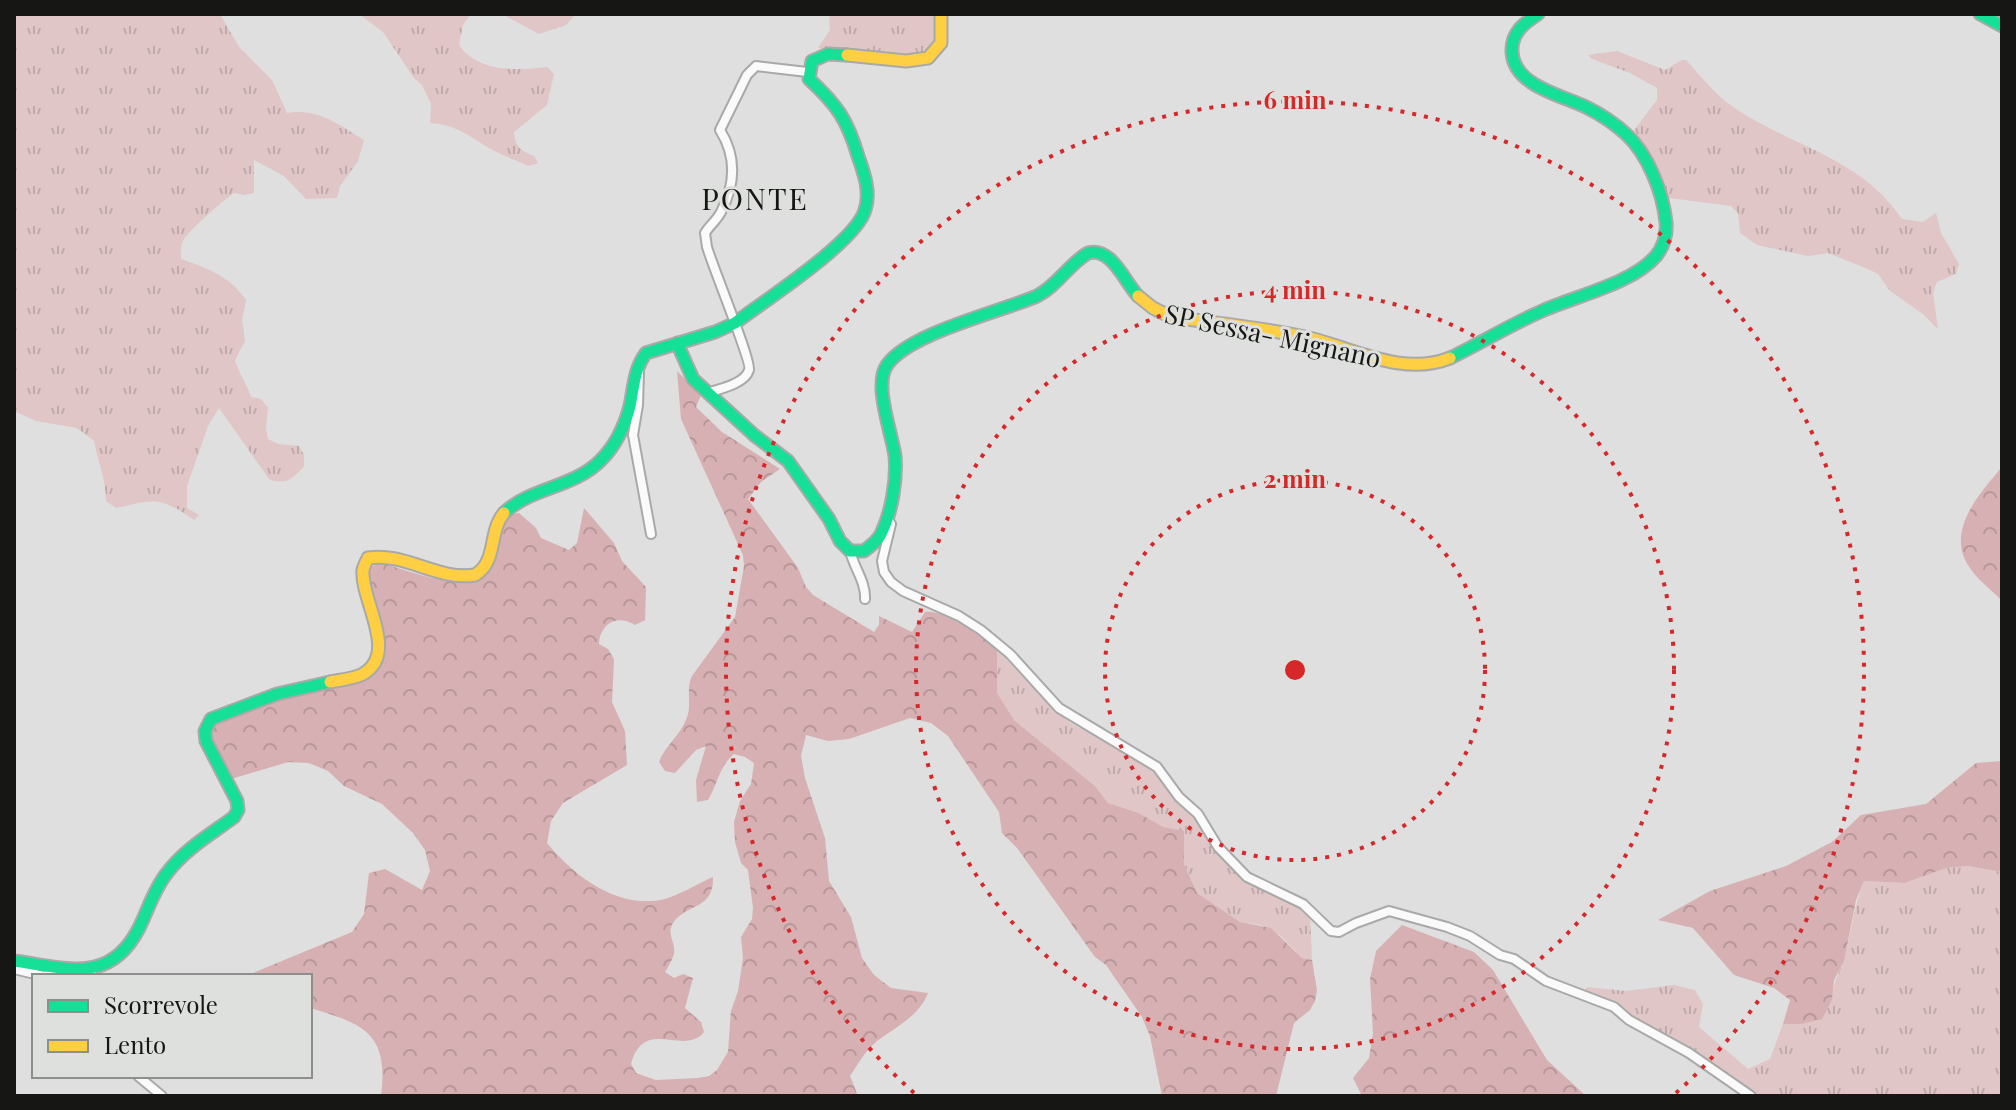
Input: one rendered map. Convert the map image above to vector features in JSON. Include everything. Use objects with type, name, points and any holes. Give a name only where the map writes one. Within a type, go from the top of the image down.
[{"type":"street","points":[[80,974],[114,962],[129,945],[161,881],[174,864],[234,817],[238,810],[237,801],[206,741],[205,731],[211,719],[277,694],[359,676],[377,658],[379,642],[363,570],[366,561],[375,556],[429,571],[470,576],[480,572],[490,560],[496,524],[505,511],[569,483],[603,459],[624,424],[637,367],[646,353],[735,323],[849,236],[865,211],[867,184],[849,126],[828,97],[813,86],[807,72],[809,63],[820,54],[903,62],[928,57],[942,41],[941,14]]},
{"type":"street","name":"SP Sessa- Mignano","points":[[850,551],[864,551],[872,545],[880,537],[887,518],[895,457],[882,382],[890,362],[945,332],[1039,294],[1057,282],[1087,252],[1108,256],[1125,282],[1158,313],[1314,338],[1398,363],[1421,366],[1446,360],[1541,311],[1650,263],[1664,243],[1666,222],[1664,209],[1641,153],[1628,136],[1604,118],[1545,90],[1527,79],[1515,65],[1512,54],[1514,36],[1527,20],[1538,14]]},
{"type":"street","points":[[1980,14],[2002,26]]},
{"type":"street","points":[[707,393],[745,377],[750,360],[740,342],[705,233],[720,216],[733,180],[731,158],[720,130],[747,75],[756,66],[807,72]]},
{"type":"street","points":[[677,343],[693,379],[788,461],[829,519],[840,541],[850,551],[854,568],[866,588],[865,599]]},
{"type":"street","points":[[637,367],[639,386],[633,435],[651,534]]},
{"type":"street","points":[[887,518],[891,524],[882,561],[884,572],[891,582],[981,630],[1010,654],[1059,708],[1157,767],[1179,797],[1198,814],[1218,847],[1247,877],[1303,904],[1331,931],[1339,932],[1389,911],[1470,936],[1500,955],[1514,959],[1546,981],[1614,1007],[1629,1020],[1689,1053],[1751,1096]]},
{"type":"street","points":[[14,961],[97,967]]},
{"type":"street","points":[[14,969],[35,974]]},
{"type":"street","points":[[140,1078],[162,1096]]},
{"type":"green space","points":[[14,14],[220,14],[239,47],[272,80],[287,113],[318,115],[364,140],[358,161],[340,186],[337,198],[306,199],[284,176],[254,160],[254,193],[229,196],[193,229],[182,244],[181,259],[225,279],[246,300],[242,320],[245,341],[235,360],[251,397],[261,399],[268,408],[268,439],[278,444],[299,446],[304,455],[304,466],[289,480],[280,482],[269,479],[219,408],[208,426],[187,486],[187,508],[199,515],[194,520],[165,503],[149,502],[116,508],[106,501],[94,441],[77,428],[36,421],[14,411]]},
{"type":"green space","points":[[359,14],[471,14],[463,25],[459,45],[467,54],[498,68],[547,67],[554,74],[547,105],[514,132],[520,148],[534,156],[538,163],[528,166],[459,130],[430,123],[431,104],[422,85],[383,32]]},
{"type":"green space","points":[[502,14],[576,14],[566,25],[539,34]]},
{"type":"green space","points":[[829,14],[935,14],[936,37],[925,52],[910,57],[818,48],[830,30]]},
{"type":"green space","points":[[1617,51],[1665,70],[1686,60],[1731,106],[1848,168],[1886,199],[1902,219],[1923,222],[1936,213],[1941,233],[1959,264],[1956,274],[1937,282],[1933,292],[1938,329],[1923,314],[1890,291],[1878,274],[1868,269],[1828,253],[1808,256],[1757,245],[1740,233],[1738,213],[1731,206],[1669,198],[1651,159],[1632,133],[1657,100],[1657,88],[1588,55]]},
{"type":"green space","points":[[677,371],[701,395],[696,407],[722,432],[780,469],[761,482],[748,499],[798,568],[813,595],[874,632],[879,625],[879,616],[912,632],[925,612],[933,612],[962,625],[997,649],[997,693],[1014,720],[1095,786],[1108,803],[1139,813],[1163,827],[1184,831],[1184,864],[1197,893],[1240,922],[1271,928],[1302,958],[1312,960],[1317,990],[1315,1001],[1310,1010],[1294,1023],[1276,1096],[1162,1096],[1150,1036],[1142,1017],[1017,848],[1002,833],[999,812],[948,736],[931,723],[910,718],[849,739],[828,741],[806,735],[801,756],[825,838],[829,881],[851,917],[862,958],[874,975],[891,988],[928,993],[913,1015],[877,1041],[859,1062],[850,1076],[858,1096],[381,1096],[381,1058],[376,1045],[369,1034],[358,1026],[312,1009],[312,974],[253,973],[352,932],[364,914],[369,873],[385,869],[422,890],[430,871],[425,850],[413,833],[382,804],[344,786],[328,771],[309,763],[288,762],[231,779],[212,745],[214,722],[226,715],[329,686],[378,665],[369,573],[371,567],[380,562],[436,579],[470,581],[482,577],[489,570],[498,535],[508,517],[519,513],[536,528],[541,538],[569,550],[577,543],[584,508],[614,543],[622,561],[646,587],[645,620],[635,625],[622,620],[611,622],[603,631],[599,644],[608,649],[614,659],[612,702],[625,731],[627,765],[563,803],[551,821],[547,843],[583,878],[628,899],[661,900],[713,877],[712,888],[704,901],[673,923],[670,931],[674,954],[665,972],[674,978],[683,974],[693,978],[685,1008],[701,1022],[704,1032],[696,1039],[686,1041],[655,1039],[645,1042],[637,1050],[631,1064],[636,1073],[656,1080],[698,1078],[709,1076],[717,1070],[728,1052],[731,1011],[738,991],[743,958],[741,937],[752,919],[748,870],[741,863],[734,822],[740,801],[751,784],[754,763],[734,754],[722,769],[708,800],[697,802],[696,780],[706,746],[696,750],[675,773],[665,771],[659,762],[686,720],[692,676],[735,617],[744,566],[743,555],[681,419]]},
{"type":"green space","points":[[2002,467],[2002,601],[1971,570],[1962,552],[1961,539],[1968,513]]},
{"type":"green space","points":[[997,649],[1070,723],[1154,772],[1196,818],[1237,875],[1310,913],[1312,960],[1302,958],[1280,935],[1261,925],[1240,922],[1197,893],[1184,864],[1184,832],[1163,827],[1139,813],[1108,803],[1095,786],[1014,720],[997,694]]},
{"type":"green space","points":[[2002,761],[2002,872],[1968,866],[1946,868],[1905,883],[1864,881],[1856,900],[1844,961],[1834,980],[1832,1000],[1822,1019],[1783,1024],[1790,1000],[1774,988],[1734,975],[1693,928],[1658,920],[1710,891],[1786,866],[1832,842],[1861,815],[1926,804],[1976,763]]},
{"type":"green space","points":[[1968,866],[2002,872],[2002,1096],[1758,1096],[1693,1053],[1633,1020],[1611,1001],[1584,991],[1587,987],[1626,991],[1674,985],[1695,990],[1703,1004],[1699,1027],[1748,1069],[1770,1059],[1783,1024],[1801,1024],[1832,1000],[1864,881],[1905,883],[1946,868]]},
{"type":"green space","points":[[1402,925],[1474,952],[1493,970],[1547,1060],[1586,1096],[1362,1096],[1353,1078],[1369,1058],[1373,1033],[1370,979],[1376,951]]},
{"type":"traffic: fast","points":[[1450,358],[1530,316],[1633,274],[1656,256],[1664,240],[1666,222],[1662,199],[1648,163],[1634,142],[1617,126],[1586,107],[1540,88],[1515,64],[1512,45],[1516,34],[1538,14]]},
{"type":"traffic: fast","points":[[1980,14],[2002,26]]},
{"type":"traffic: fast","points":[[504,513],[515,504],[578,476],[601,460],[615,442],[625,420],[637,372],[646,353],[735,323],[828,254],[858,223],[867,203],[867,189],[854,143],[840,113],[809,79],[812,61],[828,54],[847,55]]},
{"type":"traffic: fast","points":[[677,343],[693,379],[754,435],[788,461],[829,519],[840,541],[850,551],[864,551],[881,534],[893,495],[895,456],[882,384],[887,365],[898,354],[934,333],[1037,296],[1088,253],[1104,255],[1111,260],[1138,296]]},
{"type":"traffic: fast","points":[[14,961],[69,969],[101,965],[115,958],[139,928],[158,886],[174,864],[234,817],[238,810],[237,801],[206,741],[205,731],[211,719],[277,694],[330,682]]},
{"type":"traffic: slow","points":[[847,55],[906,61],[928,58],[941,43],[941,14]]},
{"type":"traffic: slow","points":[[1138,296],[1171,317],[1300,336],[1393,362],[1431,363],[1450,358]]},
{"type":"traffic: slow","points":[[330,682],[361,675],[372,666],[378,654],[376,626],[364,582],[363,570],[368,558],[395,559],[448,574],[475,575],[487,562],[504,513]]},
{"type":"district","name":"PONTE","points":[[755,198]]}]
